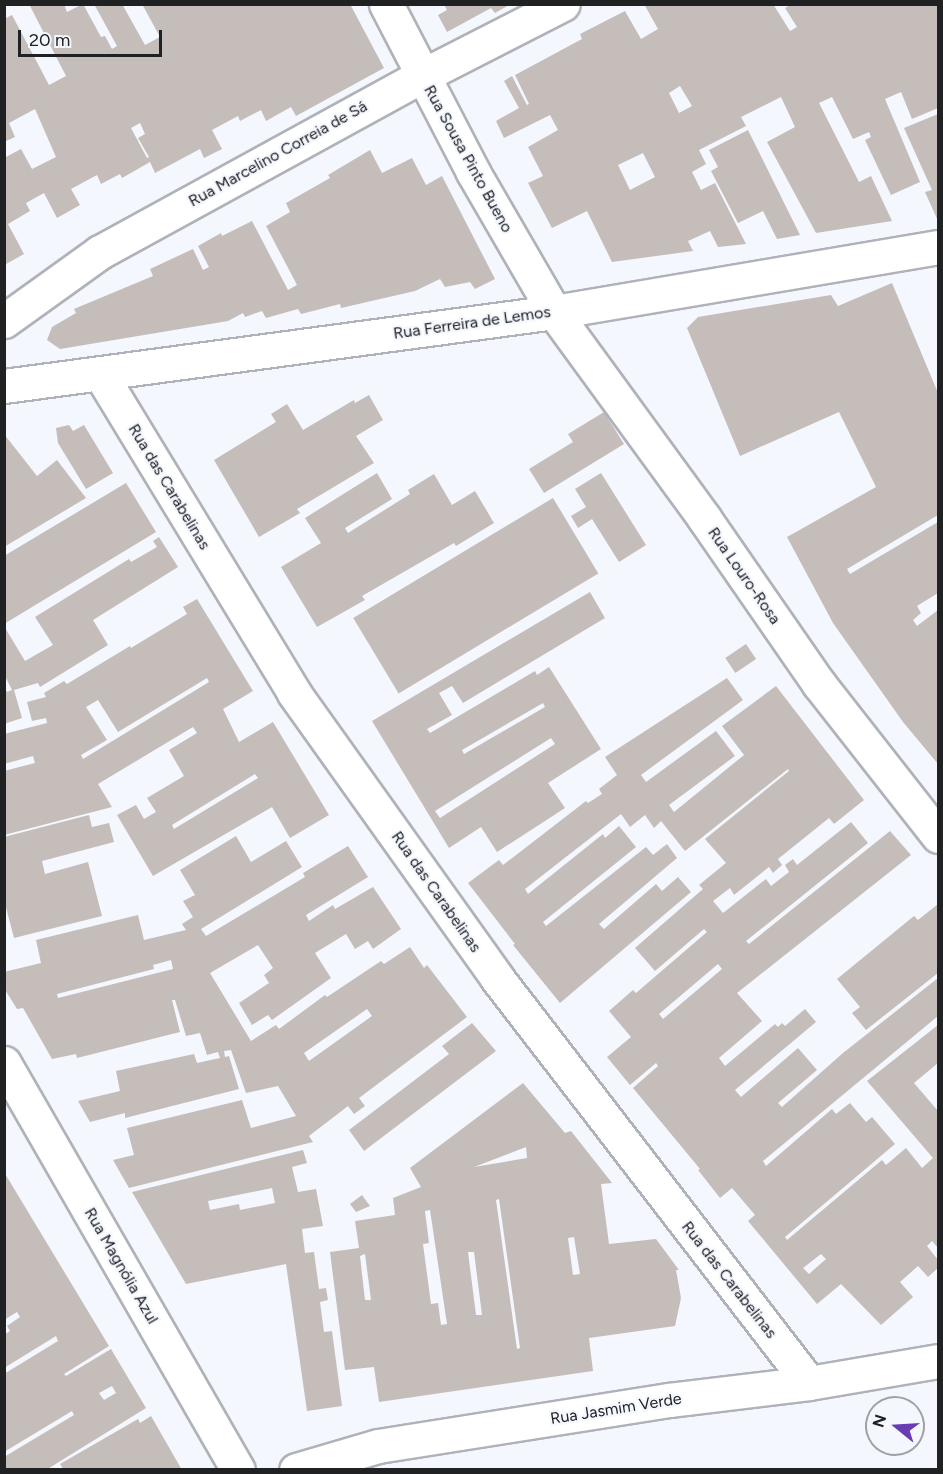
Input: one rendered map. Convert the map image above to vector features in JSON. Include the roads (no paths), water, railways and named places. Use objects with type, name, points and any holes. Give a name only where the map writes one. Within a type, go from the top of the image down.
[{"type":"street","name":"Rua Sousa Pinto Bueno","points":[[386,4],[422,76],[554,312]]},
{"type":"street","name":"Rua Marcelino Correia de Sá","points":[[4,321],[100,252],[422,76],[562,4]]},
{"type":"street","name":"Rua Ferreira de Lemos","points":[[4,387],[554,312],[939,247]]},
{"type":"street","name":"Rua Louro-Rosa","points":[[554,312],[704,518],[819,684],[939,836]]},
{"type":"street","name":"Rua das Carabelinas","points":[[101,375],[294,693],[497,978],[809,1383]]},
{"type":"street","name":"Rua Magnólia Azul","points":[[4,1063],[238,1470]]},
{"type":"street","name":"Rua Jasmim Verde","points":[[296,1470],[378,1446],[669,1400],[809,1383],[939,1361]]}]
